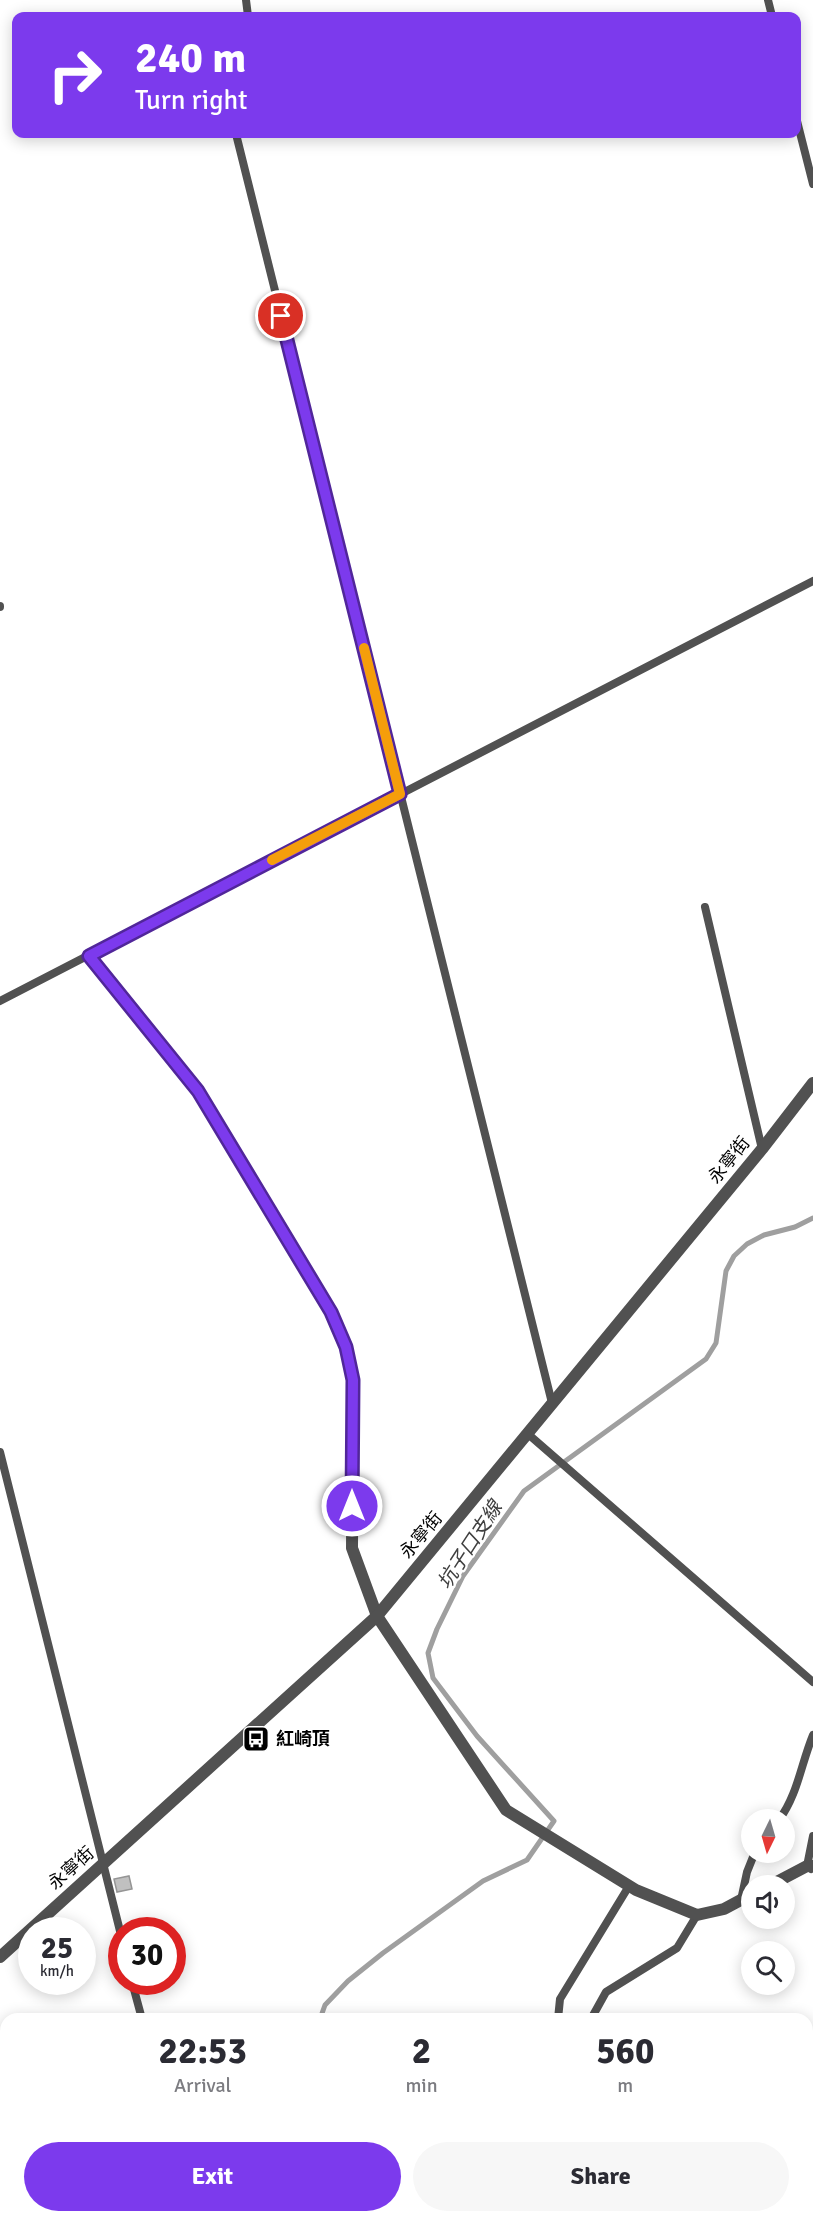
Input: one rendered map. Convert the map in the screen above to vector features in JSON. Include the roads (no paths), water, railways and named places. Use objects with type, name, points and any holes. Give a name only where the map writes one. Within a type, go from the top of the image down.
[{"type":"street","points":[[89,956],[198,1091],[331,1312],[346,1347],[353,1380],[352,1548],[377,1616],[506,1810],[629,1886],[697,1915],[724,1909],[741,1900]]},
{"type":"street","name":"永寧街","points":[[0,1957],[377,1616],[762,1149],[813,1083]]},
{"type":"street","points":[[793,1875],[811,1867]]},
{"type":"lane","points":[[801,137],[813,184]]},
{"type":"lane","points":[[237,138],[552,1403]]},
{"type":"lane","points":[[0,1001],[813,581]]},
{"type":"lane","points":[[705,907],[762,1149]]},
{"type":"lane","points":[[528,1434],[813,1682]]},
{"type":"lane","points":[[0,1452],[116,1917]]},
{"type":"lane","points":[[786,1809],[798,1785],[802,1760],[813,1735]]},
{"type":"lane","points":[[811,1867],[813,1836]]},
{"type":"lane","points":[[559,2013],[560,1999],[629,1886]]},
{"type":"lane","points":[[594,2013],[606,1992],[676,1948],[697,1915]]},
{"type":"lane","points":[[136,1995],[140,2013]]},
{"type":"waterway","name":"坑子口支線","points":[[322,2013],[325,2005],[348,1981],[383,1953],[483,1881],[527,1860],[554,1821],[477,1736],[433,1678],[428,1653],[463,1576],[524,1491],[706,1359],[716,1343],[726,1271],[734,1256],[747,1244],[764,1235],[795,1227],[813,1218]]},
{"type":"place","name":"紅崎頂","points":[[256,1739]]}]
